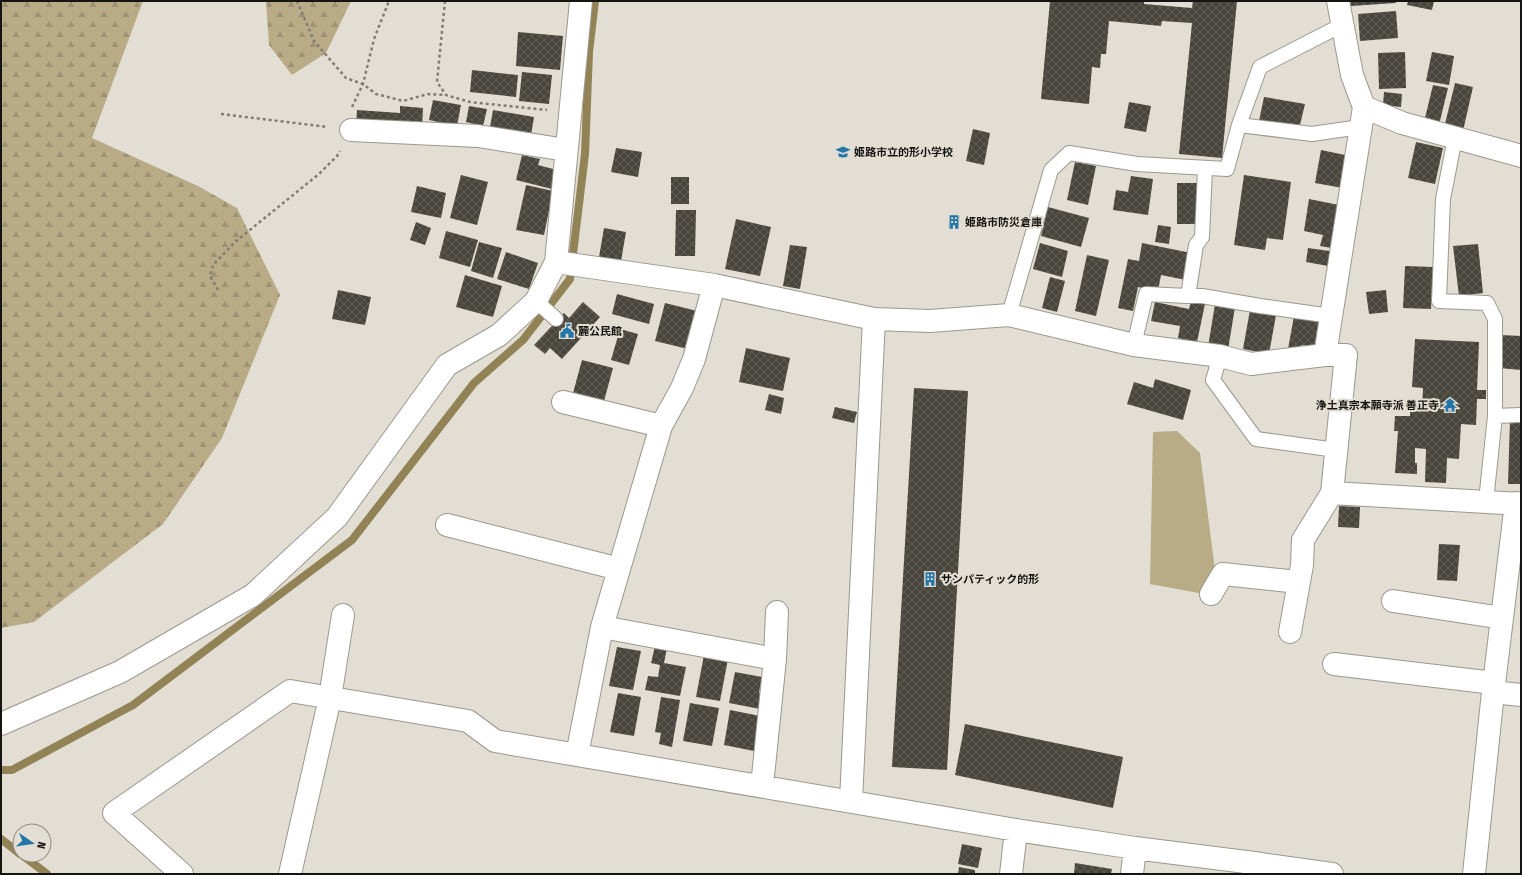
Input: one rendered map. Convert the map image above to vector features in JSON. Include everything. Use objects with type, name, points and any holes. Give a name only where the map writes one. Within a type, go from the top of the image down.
[{"type":"street","points":[[1,724],[120,672],[254,595],[337,517],[448,365],[498,335],[536,301],[556,262],[566,150],[572,113],[581,1]]},
{"type":"street","points":[[1325,355],[1362,117],[1352,75],[1338,1]]},
{"type":"street","points":[[1362,117],[1402,123],[1521,156]]},
{"type":"street","points":[[346,129],[478,136],[566,150]]},
{"type":"street","points":[[556,262],[714,285],[874,319],[930,321],[1009,315],[1134,345],[1220,356],[1251,364],[1325,355],[1346,355],[1332,493],[1302,540],[1302,565],[1290,632]]},
{"type":"street","points":[[577,755],[602,627],[661,426],[682,388],[694,359],[714,285]]},
{"type":"street","points":[[851,801],[874,319]]},
{"type":"street","points":[[563,402],[661,426]]},
{"type":"street","points":[[1332,493],[1518,504],[1502,618],[1474,874]]},
{"type":"street","points":[[447,525],[619,569]]},
{"type":"street","points":[[1211,594],[1223,574],[1298,582]]},
{"type":"street","points":[[1393,601],[1502,618]]},
{"type":"street","points":[[762,786],[775,659],[777,612]]},
{"type":"street","points":[[290,874],[330,698],[342,615]]},
{"type":"street","points":[[602,627],[775,659]]},
{"type":"street","points":[[1334,664],[1494,688],[1521,695]]},
{"type":"street","points":[[182,874],[114,813],[290,691],[468,721],[495,741],[1253,869],[1332,874]]},
{"type":"street","points":[[1011,874],[1016,830]]},
{"type":"street","points":[[1132,874],[1135,848]]},
{"type":"lane","points":[[1009,315],[1051,170],[1069,153],[1137,164],[1205,169],[1227,169],[1239,124],[1260,67],[1342,25]]},
{"type":"lane","points":[[1239,124],[1312,134],[1362,117]]},
{"type":"lane","points":[[1455,138],[1443,198],[1439,301],[1487,303],[1495,319],[1495,416],[1486,501]]},
{"type":"lane","points":[[1188,296],[1196,245],[1202,237],[1205,169]]},
{"type":"lane","points":[[1134,345],[1146,294],[1202,296],[1331,316]]},
{"type":"lane","points":[[536,301],[556,319]]},
{"type":"lane","points":[[1220,356],[1213,380],[1256,439],[1336,450]]},
{"type":"lane","points":[[1495,416],[1521,415]]},
{"type":"path","points":[[297,1],[314,41],[346,78],[363,84],[376,94],[403,101],[428,94],[446,95],[470,102],[572,113]]},
{"type":"path","points":[[218,290],[210,276],[213,265],[235,242],[337,156],[363,84],[374,40],[389,1]]},
{"type":"path","points":[[445,1],[437,82],[446,95]]},
{"type":"path","points":[[221,114],[346,129]]},
{"type":"green space","points":[[1,1],[143,1],[92,138],[198,186],[237,208],[280,295],[222,438],[163,524],[34,622],[1,628]]},
{"type":"green space","points":[[266,1],[351,1],[326,53],[292,75],[269,45]]},
{"type":"green space","points":[[1177,431],[1200,453],[1215,570],[1204,594],[1150,584],[1153,432]]},
{"type":"building","points":[[1050,1],[1144,1],[1144,4],[1192,8],[1193,1],[1237,1],[1222,158],[1179,154],[1192,23],[1162,21],[1161,26],[1109,21],[1106,54],[1101,54],[1100,68],[1092,67],[1089,104],[1041,99]]},
{"type":"building","points":[[1350,1],[1396,1],[1396,3],[1351,6]]},
{"type":"building","points":[[1408,1],[1434,1],[1432,10],[1407,5]]},
{"type":"building","points":[[1396,11],[1398,38],[1360,41],[1358,14]]},
{"type":"building","points":[[518,32],[563,36],[560,70],[516,66]]},
{"type":"building","points":[[1405,52],[1406,88],[1379,89],[1378,53]]},
{"type":"building","points":[[1432,52],[1454,56],[1449,85],[1426,81]]},
{"type":"building","points":[[472,70],[518,75],[516,97],[470,92]]},
{"type":"building","points":[[522,72],[552,75],[549,104],[519,101]]},
{"type":"building","points":[[1455,83],[1473,87],[1463,131],[1444,128]]},
{"type":"building","points":[[1433,85],[1448,88],[1439,125],[1424,122]]},
{"type":"building","points":[[1384,92],[1402,94],[1401,107],[1383,105]]},
{"type":"building","points":[[1264,97],[1305,104],[1299,129],[1259,121]]},
{"type":"building","points":[[433,100],[461,105],[457,126],[429,120]]},
{"type":"building","points":[[1129,102],[1151,106],[1146,132],[1124,128]]},
{"type":"building","points":[[400,106],[423,108],[422,129],[356,124],[357,110],[400,113]]},
{"type":"building","points":[[469,106],[487,109],[483,126],[466,122]]},
{"type":"building","points":[[493,110],[534,117],[531,135],[490,127]]},
{"type":"building","points":[[973,129],[990,133],[984,165],[966,161]]},
{"type":"building","points":[[1416,142],[1443,148],[1435,184],[1408,178]]},
{"type":"building","points":[[616,148],[642,152],[638,177],[611,172]]},
{"type":"building","points":[[1321,150],[1350,156],[1343,188],[1315,183]]},
{"type":"building","points":[[522,155],[540,159],[538,165],[557,170],[552,189],[516,180]]},
{"type":"building","points":[[1075,162],[1096,166],[1088,205],[1067,200]]},
{"type":"building","points":[[461,175],[488,182],[477,225],[450,218]]},
{"type":"building","points":[[1244,175],[1291,182],[1283,240],[1267,238],[1265,250],[1234,245]]},
{"type":"building","points":[[1131,176],[1153,179],[1148,215],[1113,210],[1116,190],[1128,192]]},
{"type":"building","points":[[671,177],[689,177],[689,204],[671,204]]},
{"type":"building","points":[[1177,183],[1200,183],[1200,224],[1177,224]]},
{"type":"building","points":[[526,185],[553,191],[544,235],[516,230]]},
{"type":"building","points":[[417,186],[446,193],[441,218],[411,212]]},
{"type":"building","points":[[1309,199],[1344,206],[1337,249],[1320,246],[1323,235],[1304,231]]},
{"type":"building","points":[[1048,207],[1089,218],[1081,247],[1041,236]]},
{"type":"building","points":[[676,210],[696,210],[695,256],[675,256]]},
{"type":"building","name":"姫路市防災倉庫","points":[[950,214],[960,216],[957,230],[948,228]]},
{"type":"building","points":[[736,219],[771,227],[760,276],[725,269]]},
{"type":"building","points":[[416,222],[431,228],[425,245],[410,240]]},
{"type":"building","points":[[1158,225],[1171,227],[1169,244],[1155,242]]},
{"type":"building","points":[[604,228],[626,232],[621,261],[599,257]]},
{"type":"building","points":[[446,231],[478,240],[470,267],[439,258]]},
{"type":"building","points":[[479,242],[502,248],[493,278],[471,271]]},
{"type":"building","points":[[1040,243],[1068,251],[1062,277],[1033,269]]},
{"type":"building","points":[[1142,243],[1191,253],[1186,280],[1161,275],[1158,291],[1138,287],[1133,311],[1118,308],[1128,259],[1139,261]]},
{"type":"building","points":[[1478,244],[1483,293],[1459,296],[1453,246]]},
{"type":"building","points":[[790,245],[807,247],[800,289],[783,286]]},
{"type":"building","points":[[1308,248],[1337,252],[1334,267],[1306,262]]},
{"type":"building","points":[[506,252],[538,263],[529,289],[497,279]]},
{"type":"building","points":[[1087,255],[1109,260],[1096,316],[1075,311]]},
{"type":"building","points":[[1405,266],[1433,267],[1431,309],[1403,308]]},
{"type":"building","points":[[465,275],[502,286],[493,317],[456,307]]},
{"type":"building","points":[[1050,277],[1065,281],[1057,312],[1042,308]]},
{"type":"building","points":[[338,290],[371,297],[365,325],[332,319]]},
{"type":"building","points":[[1386,290],[1388,312],[1369,314],[1366,292]]},
{"type":"building","points":[[617,294],[654,304],[649,324],[612,314]]},
{"type":"building","points":[[1191,301],[1205,304],[1197,342],[1178,338],[1180,326],[1151,321],[1155,302],[1189,309]]},
{"type":"building","name":"麓公民館","points":[[583,302],[600,317],[562,359],[550,348],[545,354],[534,345],[564,313],[569,318]]},
{"type":"building","points":[[665,303],[701,312],[692,350],[655,341]]},
{"type":"building","points":[[1215,304],[1235,307],[1228,350],[1208,347]]},
{"type":"building","points":[[1250,310],[1276,315],[1269,354],[1243,349]]},
{"type":"building","points":[[1294,316],[1323,322],[1317,348],[1301,345],[1300,351],[1288,349]]},
{"type":"building","points":[[620,329],[638,334],[629,365],[611,360]]},
{"type":"building","points":[[1501,335],[1521,336],[1521,370],[1499,368]]},
{"type":"building","name":"浄土真宗本願寺派 善正寺","points":[[1415,339],[1479,342],[1477,390],[1486,390],[1486,399],[1477,399],[1476,425],[1461,424],[1459,459],[1447,458],[1446,483],[1425,482],[1426,449],[1415,448],[1417,474],[1395,473],[1398,431],[1394,431],[1395,416],[1410,416],[1410,411],[1422,411],[1423,388],[1412,387]]},
{"type":"building","points":[[746,348],[790,358],[783,391],[739,382]]},
{"type":"building","points":[[582,360],[613,368],[604,401],[573,393]]},
{"type":"building","points":[[1155,379],[1191,390],[1183,420],[1127,404],[1134,382],[1153,388]]},
{"type":"building","name":"サンパティック的形","points":[[914,388],[968,391],[947,770],[892,767]]},
{"type":"building","points":[[769,394],[784,398],[781,414],[765,410]]},
{"type":"building","points":[[835,407],[857,412],[854,423],[832,418]]},
{"type":"building","points":[[1510,419],[1521,419],[1521,484],[1508,484]]},
{"type":"building","points":[[1339,506],[1360,507],[1359,528],[1338,527]]},
{"type":"building","points":[[1439,544],[1460,545],[1457,581],[1437,580]]},
{"type":"building","points":[[655,646],[667,648],[664,663],[686,667],[680,696],[645,690],[648,676],[658,677],[660,665],[651,663]]},
{"type":"building","points":[[617,647],[641,651],[633,690],[609,686]]},
{"type":"building","points":[[704,655],[728,659],[720,701],[696,697]]},
{"type":"building","points":[[735,672],[762,677],[759,693],[763,693],[760,709],[729,703]]},
{"type":"building","points":[[618,693],[641,697],[634,736],[610,732]]},
{"type":"building","points":[[661,697],[680,700],[672,747],[659,744],[661,733],[655,732]]},
{"type":"building","points":[[690,703],[719,708],[712,746],[683,741]]},
{"type":"building","points":[[730,710],[760,716],[754,751],[724,745]]},
{"type":"building","points":[[965,724],[1123,757],[1113,808],[955,775]]},
{"type":"building","points":[[962,844],[982,848],[978,868],[958,864]]},
{"type":"building","points":[[1075,863],[1112,869],[1111,874],[1074,874]]},
{"type":"building","points":[[959,867],[975,870],[975,874],[958,874]]},
{"type":"waterway","points":[[1,770],[12,770],[133,705],[352,540],[474,383],[523,340],[570,279],[585,154],[589,52],[595,1]]},
{"type":"waterway","points":[[1,839],[12,848]]},
{"type":"waterway","points":[[33,863],[47,874]]},
{"type":"place","name":"姫路市立的形小学校","points":[[843,152]]},
{"type":"place","name":"姫路市防災倉庫","points":[[954,222]]},
{"type":"place","name":"麓公民館","points":[[567,331]]},
{"type":"place","name":"浄土真宗本願寺派 善正寺","points":[[1450,405]]},
{"type":"place","name":"サンパティック的形","points":[[930,579]]}]
